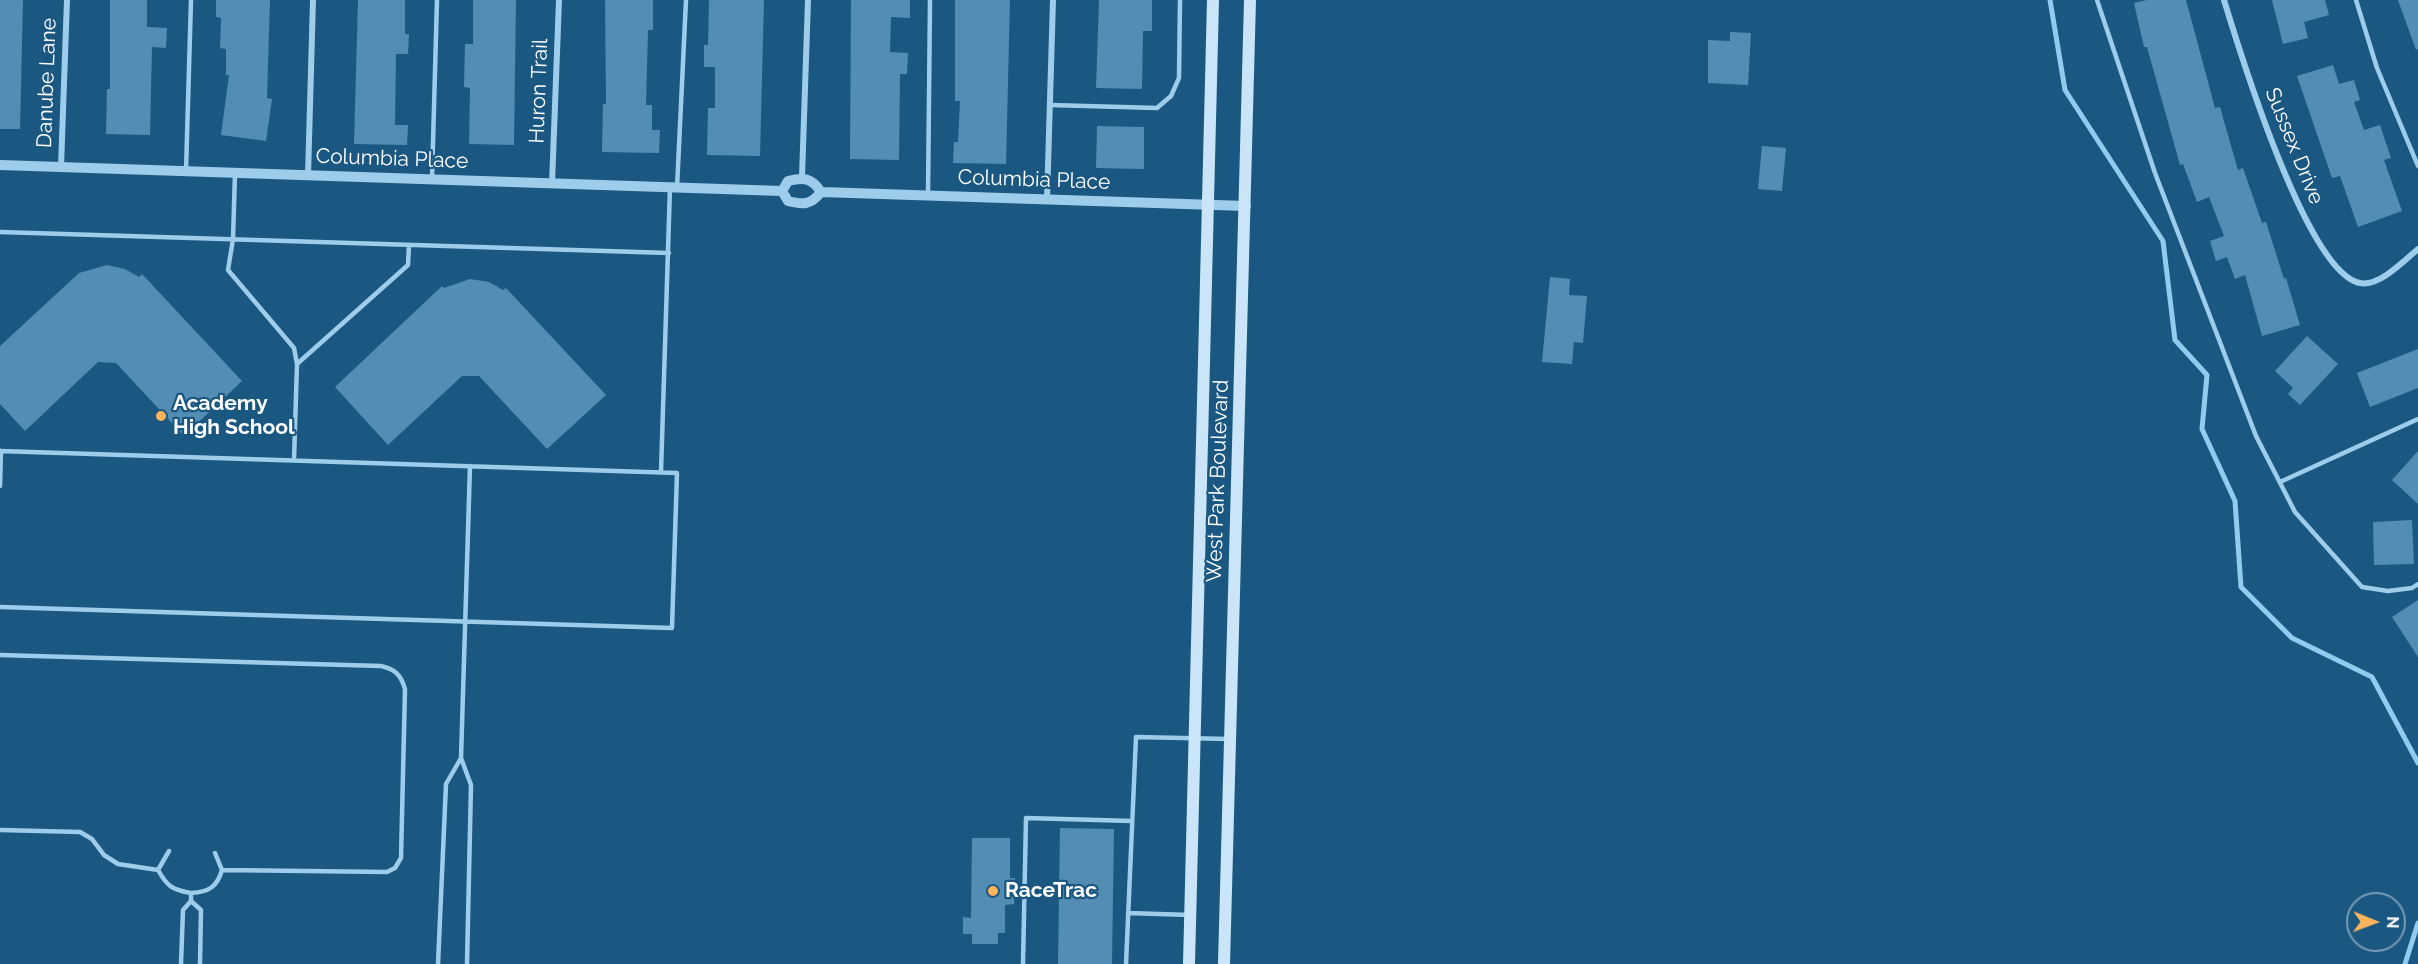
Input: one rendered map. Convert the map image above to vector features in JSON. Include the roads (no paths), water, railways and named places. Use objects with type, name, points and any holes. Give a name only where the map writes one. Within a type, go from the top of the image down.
[{"type":"main road","name":"West Park Boulevard","points":[[1189,964],[1213,0]]},
{"type":"main road","name":"West Park Boulevard","points":[[1224,964],[1250,0]]},
{"type":"street","name":"Danube Lane","points":[[61,167],[67,0]]},
{"type":"street","points":[[308,176],[313,0]]},
{"type":"street","name":"Huron Trail","points":[[552,184],[559,0]]},
{"type":"street","points":[[802,177],[807,0]]},
{"type":"street","points":[[1047,200],[1053,0]]},
{"type":"street","name":"Sussex Drive","points":[[2224,0],[2262,115],[2306,219],[2325,253],[2344,277],[2362,284],[2379,278],[2418,249]]},
{"type":"street","name":"Columbia Place","points":[[0,165],[782,191],[788,201],[801,205],[814,201],[821,192],[1246,206]]},
{"type":"street","points":[[782,191],[788,180],[802,177],[814,182],[821,192]]},
{"type":"lane","points":[[186,171],[191,0]]},
{"type":"lane","points":[[432,180],[437,0]]},
{"type":"lane","points":[[661,472],[669,253],[686,0]]},
{"type":"lane","points":[[928,196],[930,0]]},
{"type":"lane","points":[[1050,105],[1157,108],[1171,96],[1179,78],[1180,0]]},
{"type":"lane","points":[[2097,0],[2155,173],[2256,436],[2295,512],[2362,587],[2388,591],[2412,588],[2418,584]]},
{"type":"lane","points":[[2356,0],[2377,68],[2418,166]]},
{"type":"lane","points":[[235,173],[233,239],[228,255],[228,270],[294,348],[297,364],[294,460]]},
{"type":"lane","points":[[0,232],[669,253]]},
{"type":"lane","points":[[297,364],[408,266],[409,245]]},
{"type":"lane","points":[[2280,482],[2418,419]]},
{"type":"lane","points":[[0,486],[1,451],[677,473],[672,628],[0,607]]},
{"type":"lane","points":[[467,964],[471,784],[461,758],[470,466]]},
{"type":"lane","points":[[0,655],[369,665],[392,669],[402,678],[405,689],[401,858],[395,868],[387,872],[222,870]]},
{"type":"lane","points":[[1126,964],[1136,736],[1229,739]]},
{"type":"lane","points":[[438,964],[446,784],[461,758]]},
{"type":"lane","points":[[1023,964],[1026,818],[1132,821]]},
{"type":"lane","points":[[0,830],[80,832],[92,839],[104,855],[118,864],[158,870]]},
{"type":"lane","points":[[158,870],[170,851]]},
{"type":"lane","points":[[158,870],[166,885],[176,891],[191,893],[212,889],[219,881],[222,870],[215,853]]},
{"type":"lane","points":[[181,964],[183,910],[191,901],[191,893]]},
{"type":"lane","points":[[191,901],[201,910],[200,964]]},
{"type":"lane","points":[[1128,913],[1190,915]]},
{"type":"waterway","points":[[2050,0],[2065,90],[2163,241],[2175,340],[2207,375],[2202,429],[2235,501],[2241,587],[2292,638],[2372,677],[2418,763]]},
{"type":"waterway","points":[[2405,964],[2418,923]]},
{"type":"place","name":"Academy High School","points":[[161,416]]},
{"type":"place","name":"RaceTrac","points":[[993,891]]}]
